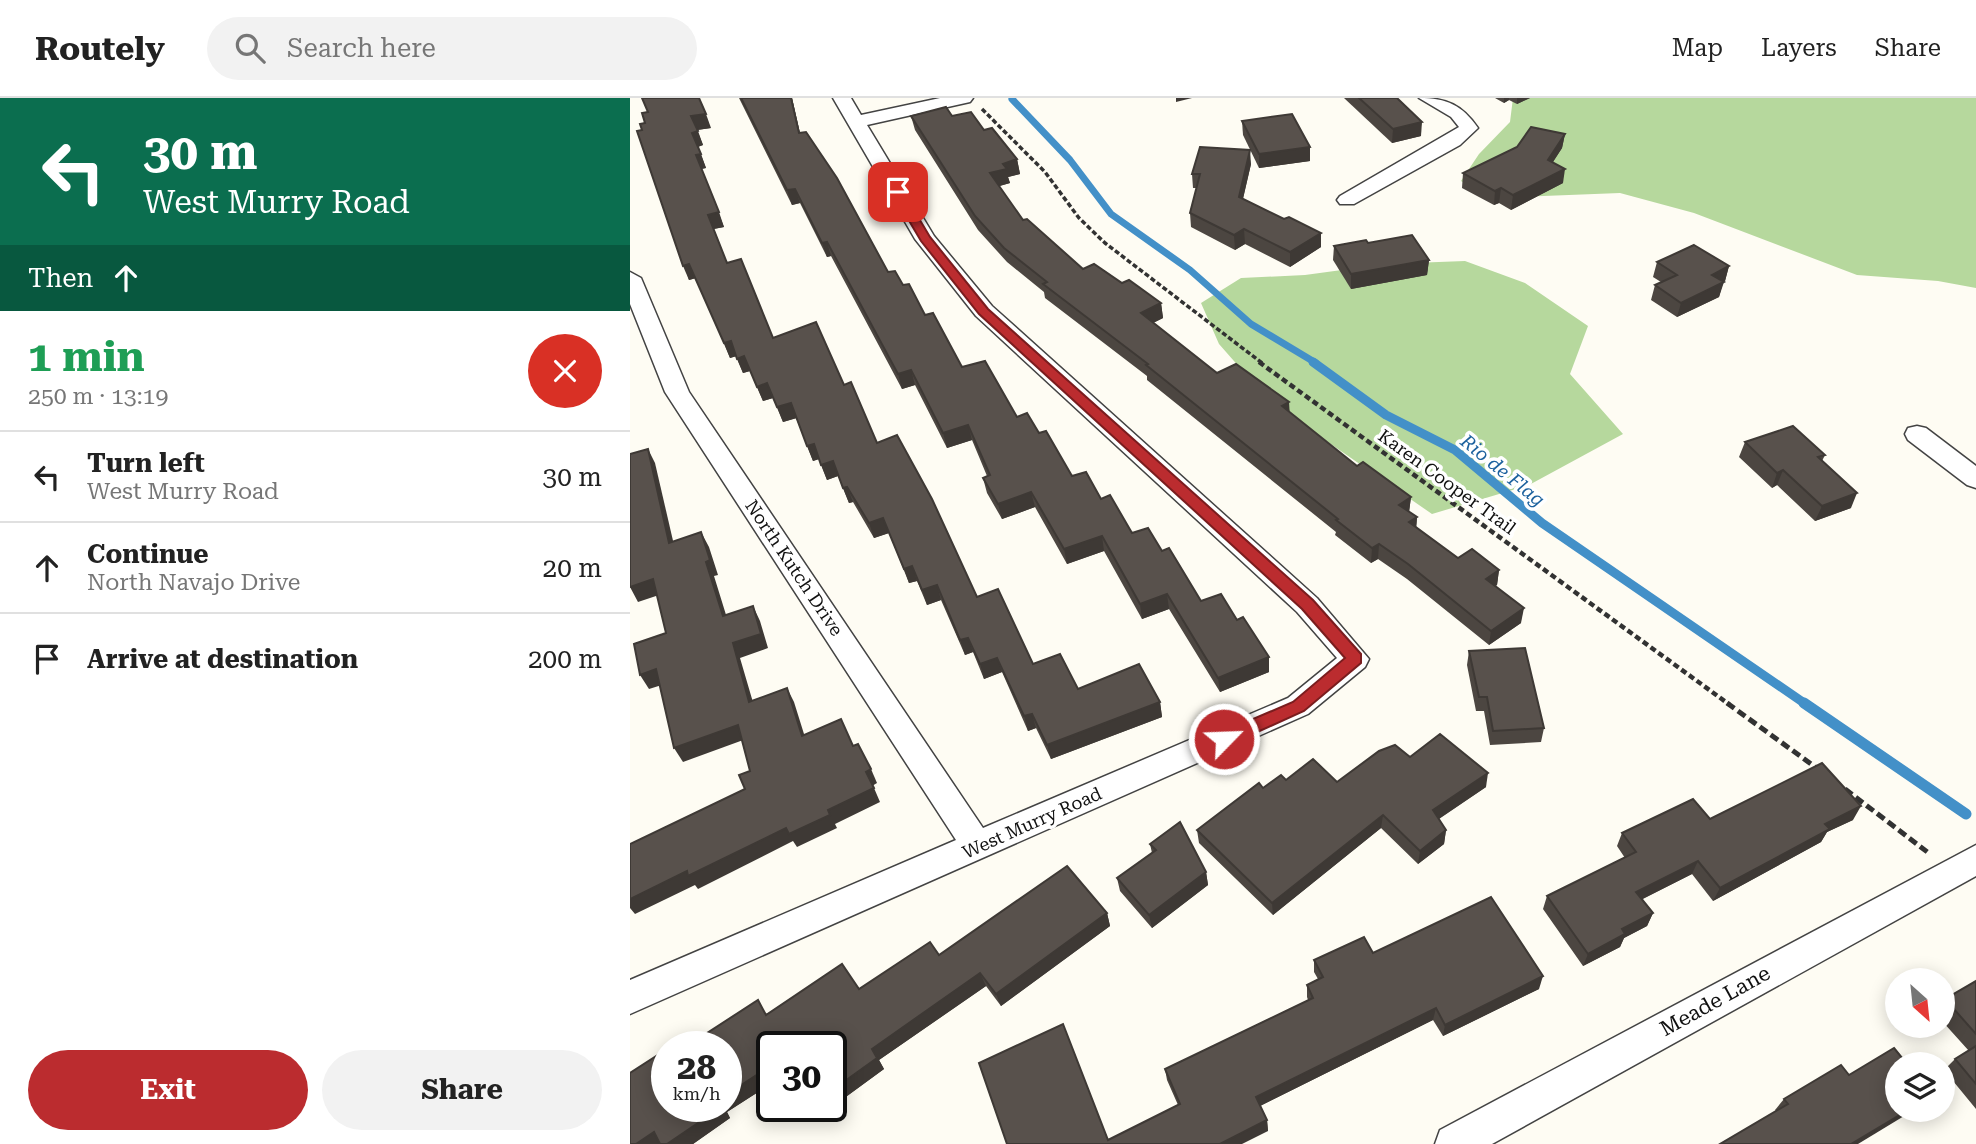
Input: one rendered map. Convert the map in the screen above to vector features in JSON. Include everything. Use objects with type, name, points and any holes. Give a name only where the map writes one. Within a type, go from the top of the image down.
[{"type":"street","points":[[842,98],[856,122],[971,101]]},
{"type":"street","points":[[1348,200],[1453,141],[1469,128],[1457,113],[1428,98]]},
{"type":"street","name":"West Murry Road","points":[[630,997],[1298,706],[1355,659],[1307,605],[984,312],[925,239],[856,122]]},
{"type":"street","name":"North Kutch Drive","points":[[630,278],[677,392],[978,847]]},
{"type":"street","points":[[1917,434],[1976,479]]},
{"type":"street","name":"Meade Lane","points":[[1454,1144],[1976,859]]},
{"type":"path","name":"Karen Cooper Trail","points":[[971,101],[1045,172],[1079,218],[1105,243],[1227,338],[1827,776]]},
{"type":"path","points":[[1838,784],[1926,850]]},
{"type":"green space","points":[[1513,98],[1976,98],[1976,288],[1938,281],[1857,275],[1694,213],[1620,193],[1488,198],[1461,181],[1479,154],[1510,122]]},
{"type":"green space","points":[[1465,261],[1525,283],[1588,326],[1570,374],[1623,434],[1529,485],[1432,514],[1270,402],[1219,344],[1201,303],[1241,278],[1305,275],[1386,264]]},
{"type":"building","points":[[642,98],[699,98],[706,114],[691,116],[698,131],[692,133],[701,154],[696,155],[719,212],[708,215],[727,263],[741,259],[773,338],[816,322],[844,385],[851,382],[877,443],[897,435],[932,499],[977,597],[998,589],[1033,664],[1060,654],[1078,689],[1139,664],[1160,702],[1047,745],[1032,714],[1024,716],[997,658],[980,664],[968,638],[960,640],[937,585],[922,590],[912,566],[904,569],[883,518],[869,523],[847,487],[843,488],[833,461],[821,465],[814,444],[807,446],[791,403],[777,407],[767,383],[757,387],[744,356],[737,359],[731,341],[724,343],[689,264],[683,266],[637,131],[642,130],[640,124],[645,123],[642,113],[648,112]]},
{"type":"building","points":[[741,98],[791,98],[799,133],[806,132],[837,178],[888,272],[895,271],[903,285],[909,284],[925,315],[933,313],[962,367],[985,361],[1017,417],[1027,413],[1039,433],[1046,431],[1072,476],[1086,472],[1101,499],[1110,495],[1132,533],[1148,528],[1162,551],[1169,548],[1201,601],[1221,594],[1237,620],[1243,617],[1269,657],[1218,678],[1167,594],[1140,604],[1102,536],[1064,549],[1031,492],[998,504],[983,478],[990,475],[968,425],[943,433],[911,370],[898,374],[827,242],[822,243],[795,189],[787,190]]},
{"type":"building","points":[[1359,98],[1397,98],[1422,122],[1393,129]]},
{"type":"building","points":[[946,107],[952,116],[971,112],[984,130],[992,128],[1017,159],[1003,164],[1007,169],[990,173],[1023,220],[1027,219],[1083,269],[1094,264],[1122,283],[1129,280],[1161,303],[1141,313],[1217,373],[1236,364],[1289,402],[1282,406],[1357,466],[1363,462],[1411,497],[1399,505],[1417,517],[1409,522],[1458,558],[1472,549],[1499,570],[1486,579],[1524,608],[1491,631],[1408,564],[1379,544],[1372,548],[1146,365],[1148,364],[1043,284],[1047,282],[1004,248],[975,216],[911,116]]},
{"type":"building","points":[[1292,114],[1310,147],[1259,154],[1242,121]]},
{"type":"building","points":[[1531,127],[1565,134],[1548,160],[1565,169],[1513,195],[1501,188],[1495,191],[1463,173],[1517,147]]},
{"type":"building","points":[[1200,147],[1250,150],[1239,197],[1321,233],[1290,252],[1244,229],[1234,235],[1190,213],[1200,174],[1192,174]]},
{"type":"building","points":[[1412,235],[1429,260],[1351,274],[1334,246],[1366,240],[1368,243]]},
{"type":"building","points":[[1694,245],[1729,266],[1712,275],[1724,282],[1681,303],[1655,285],[1677,275],[1657,262]]},
{"type":"building","points":[[1793,426],[1825,455],[1818,457],[1857,493],[1822,506],[1783,470],[1777,473],[1745,442]]},
{"type":"building","points":[[648,449],[669,543],[701,532],[710,560],[706,562],[723,616],[753,606],[761,634],[733,643],[749,702],[787,688],[802,736],[841,719],[853,746],[858,744],[871,769],[866,772],[874,788],[828,810],[830,815],[789,834],[786,828],[688,876],[687,871],[630,899],[630,844],[745,789],[739,775],[750,771],[738,725],[674,748],[656,669],[640,675],[634,644],[666,633],[653,579],[630,587],[630,454]]},
{"type":"building","points":[[1525,648],[1544,728],[1493,731],[1487,697],[1479,697],[1469,651]]},
{"type":"building","points":[[1440,734],[1488,773],[1433,810],[1446,830],[1420,851],[1383,815],[1272,903],[1197,830],[1259,783],[1263,788],[1281,775],[1286,780],[1313,759],[1337,782],[1379,751],[1395,745],[1410,757]]},
{"type":"building","points":[[1822,763],[1861,806],[1825,824],[1830,829],[1720,888],[1698,861],[1636,892],[1653,913],[1622,929],[1625,934],[1588,954],[1547,896],[1636,852],[1622,833],[1693,799],[1710,819]]},
{"type":"building","points":[[1180,822],[1206,872],[1149,915],[1117,878],[1156,850],[1150,844]]},
{"type":"building","points":[[1067,866],[1107,913],[996,994],[980,973],[872,1049],[877,1058],[847,1080],[847,1031],[756,1031],[756,1075],[742,1085],[742,1031],[710,1031],[758,1000],[766,1015],[842,964],[859,989],[930,942],[939,955]]},
{"type":"building","points":[[1491,897],[1543,976],[1445,1025],[1436,1008],[1256,1097],[1267,1120],[1220,1144],[1007,1144],[979,1063],[1063,1024],[1108,1140],[1180,1104],[1165,1069],[1313,998],[1307,985],[1323,977],[1314,960],[1364,937],[1373,953]]},
{"type":"building","points":[[1976,981],[1976,1034],[1955,1010],[1955,993]]},
{"type":"building","points":[[1976,1046],[1976,1084],[1955,1059]]},
{"type":"building","points":[[1885,1053],[1885,1122],[1888,1122],[1851,1144],[1720,1144],[1788,1104],[1784,1099],[1841,1065],[1849,1075]]},
{"type":"building","points":[[651,1059],[651,1122],[699,1122],[667,1144],[660,1144],[654,1132],[636,1144],[630,1144],[630,1073]]},
{"type":"waterway","name":"Rio de Flag","points":[[1012,99],[1070,160],[1111,214],[1190,270],[1251,324],[1316,363]]},
{"type":"waterway","name":"Rio de Flag","points":[[1313,362],[1386,415],[1455,450],[1542,523],[1807,705]]},
{"type":"waterway","name":"Rio de Flag","points":[[1804,703],[1966,814]]},
{"type":"route","points":[[898,192],[925,239],[984,312],[1307,605],[1355,659],[1298,706],[1224,739]]}]
